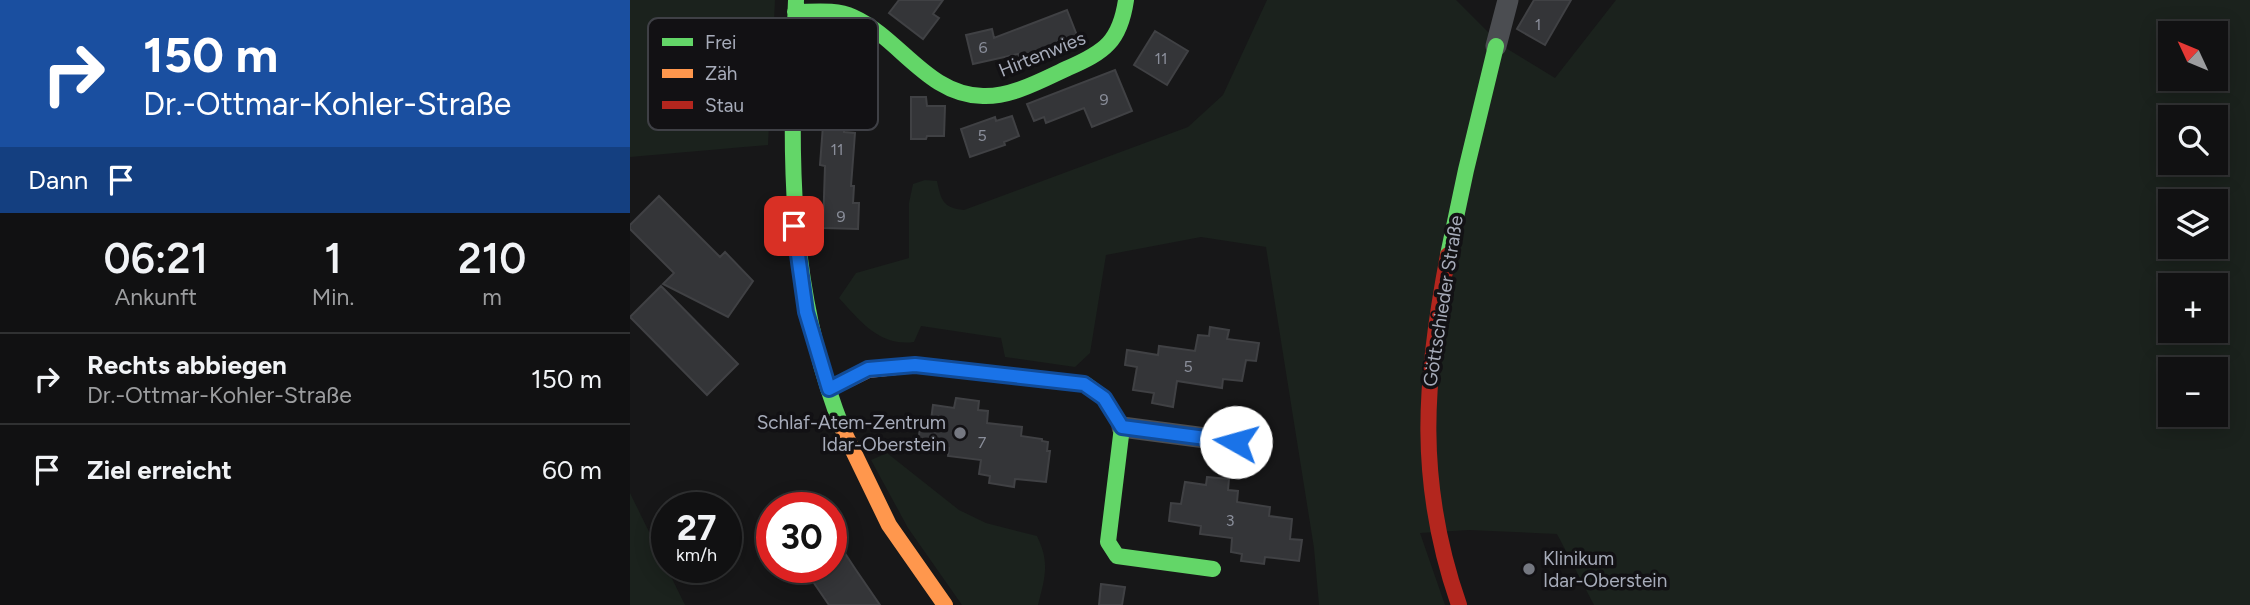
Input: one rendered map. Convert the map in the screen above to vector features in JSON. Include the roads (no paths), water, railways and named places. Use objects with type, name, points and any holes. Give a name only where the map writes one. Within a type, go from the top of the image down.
[{"type":"street","name":"Hirtenwies","points":[[878,33],[933,79],[951,90],[983,96],[1024,86],[1101,53],[1113,42],[1120,30],[1126,0]]},
{"type":"street","name":"Göttschieder Straße","points":[[1459,605],[1433,510],[1429,474],[1429,388],[1434,335],[1455,216],[1508,0]]},
{"type":"street","name":"Hirtenwies","points":[[795,6],[854,18]]},
{"type":"street","points":[[793,130],[794,226],[806,312],[829,389],[848,441],[883,514],[945,605]]},
{"type":"street","points":[[829,389],[868,369],[915,365],[1084,384],[1104,398],[1122,427],[1108,542],[1117,556],[1213,569]]},
{"type":"street","points":[[1122,427],[1236,442]]},
{"type":"place","name":"Schlaf-Atem-Zentrum Idar-Oberstein","points":[[960,433]]},
{"type":"place","name":"Klinikum Idar-Oberstein","points":[[1529,569]]}]
